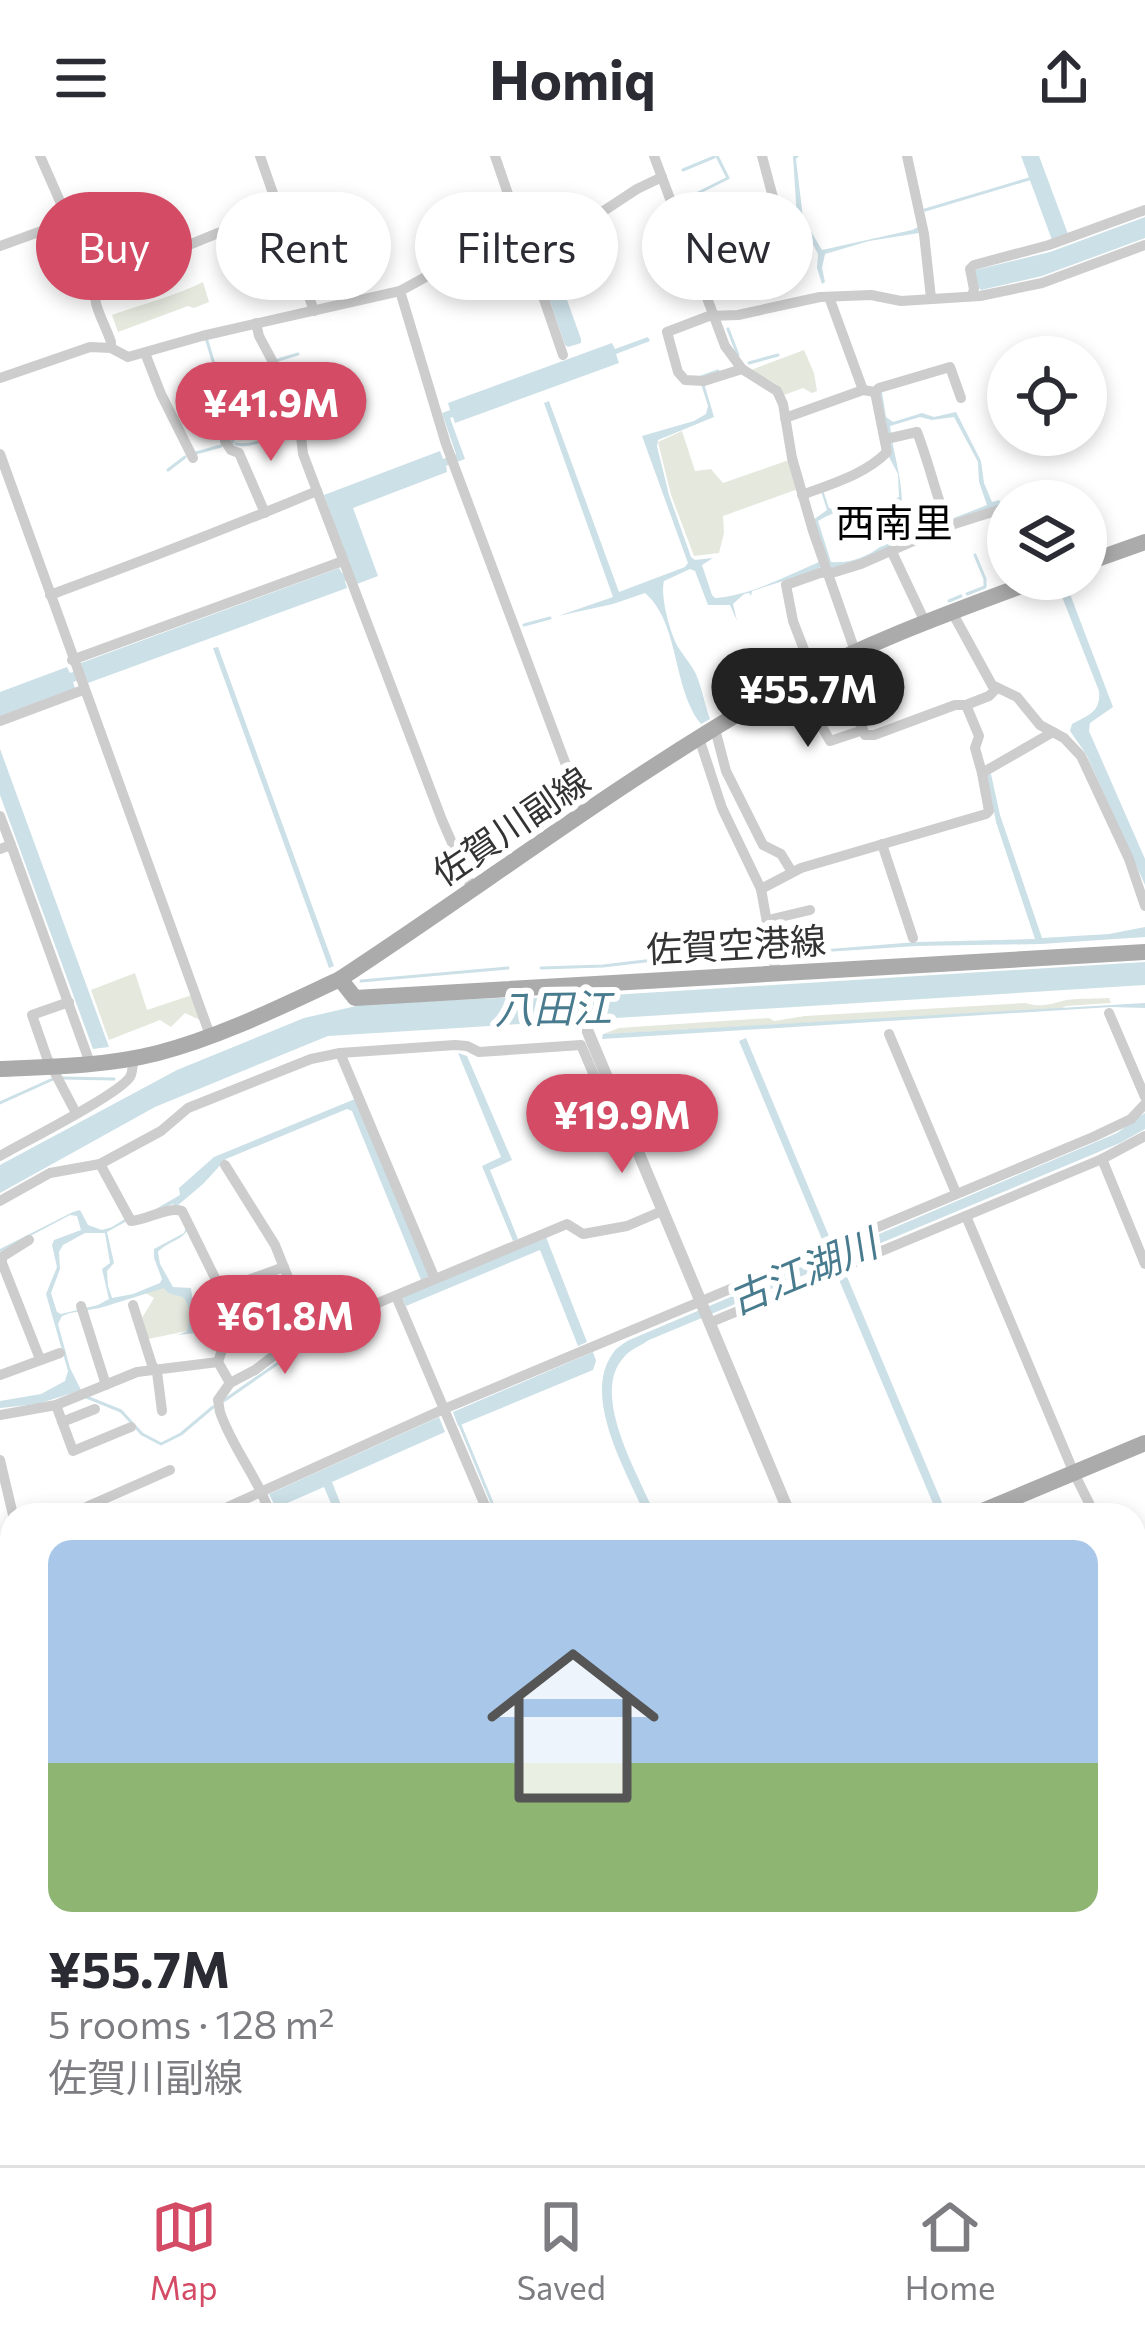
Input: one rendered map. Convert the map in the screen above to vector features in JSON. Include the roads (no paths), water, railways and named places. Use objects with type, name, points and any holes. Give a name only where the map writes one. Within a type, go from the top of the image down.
[{"type":"main road","points":[[1107,556],[1145,542]]},
{"type":"main road","name":"佐賀川副線","points":[[0,1069],[55,1074],[90,1063],[162,1052],[340,979],[707,734],[836,660],[987,599]]},
{"type":"main road","name":"佐賀空港線","points":[[340,979],[356,998],[1145,952]]},
{"type":"main road","points":[[1003,1503],[1145,1443]]},
{"type":"street","points":[[40,156],[56,192]]},
{"type":"street","points":[[260,156],[273,192]]},
{"type":"street","points":[[495,156],[507,192]]},
{"type":"street","points":[[654,156],[667,192]]},
{"type":"street","points":[[762,156],[772,192]]},
{"type":"street","points":[[907,156],[924,234],[931,298]]},
{"type":"street","points":[[618,201],[662,177]]},
{"type":"street","points":[[973,288],[970,269],[974,265],[1049,245],[1145,210]]},
{"type":"street","points":[[0,246],[36,233]]},
{"type":"street","points":[[742,369],[704,381],[685,380],[678,372],[667,332],[709,316],[738,315],[820,297],[871,295],[901,301],[973,288],[1042,283],[1145,245]]},
{"type":"street","points":[[0,378],[90,347],[111,348],[128,357],[400,291],[415,283]]},
{"type":"street","points":[[400,291],[452,460],[584,813]]},
{"type":"street","points":[[802,495],[885,457],[889,438],[829,297]]},
{"type":"street","points":[[95,300],[111,348]]},
{"type":"street","points":[[310,300],[314,311]]},
{"type":"street","points":[[543,300],[562,355]]},
{"type":"street","points":[[708,300],[725,346],[742,369],[777,392],[802,495],[855,651]]},
{"type":"street","points":[[256,323],[298,409],[303,454],[473,890]]},
{"type":"street","points":[[146,353],[193,458]]},
{"type":"street","points":[[785,418],[950,367],[961,398]]},
{"type":"street","points":[[889,438],[917,433],[947,523]]},
{"type":"street","points":[[225,441],[239,453],[265,513]]},
{"type":"street","points":[[0,454],[4,477],[210,1035]]},
{"type":"street","points":[[50,595],[317,491]]},
{"type":"street","points":[[863,730],[830,741],[816,716],[780,586],[892,552],[947,523],[987,513]]},
{"type":"street","points":[[892,552],[926,622]]},
{"type":"street","points":[[0,721],[78,675],[346,570]]},
{"type":"street","points":[[952,612],[996,689]]},
{"type":"street","points":[[836,660],[865,735],[966,705],[996,689],[1010,692],[1040,725],[1064,738],[1081,756],[1129,859],[1145,906]]},
{"type":"street","points":[[761,889],[792,872],[986,814],[975,748],[979,736],[966,705]]},
{"type":"street","points":[[982,773],[1053,732]]},
{"type":"street","points":[[707,734],[763,845],[782,854],[792,872]]},
{"type":"street","points":[[707,734],[722,808],[761,889],[776,973]]},
{"type":"street","points":[[0,816],[5,847],[90,1063]]},
{"type":"street","points":[[882,844],[914,938]]},
{"type":"street","points":[[768,920],[810,910]]},
{"type":"street","points":[[569,986],[785,1503]]},
{"type":"street","points":[[69,1002],[32,1016],[76,1113]]},
{"type":"street","points":[[237,1503],[444,1409],[1131,1119],[1145,1100],[1109,1013]]},
{"type":"street","points":[[889,1034],[956,1193]]},
{"type":"street","points":[[0,1202],[50,1173],[100,1164],[161,1131],[188,1108],[311,1058],[340,1053],[455,1045],[479,1052],[581,1045],[611,1115],[622,1114]]},
{"type":"street","points":[[340,1053],[435,1280]]},
{"type":"street","points":[[0,1156],[129,1079],[133,1058]]},
{"type":"street","points":[[709,1323],[1102,1159],[1145,1136]]},
{"type":"street","points":[[1102,1159],[1145,1264]]},
{"type":"street","points":[[100,1164],[129,1219],[144,1220],[177,1209],[188,1220],[215,1274],[218,1361],[230,1383]]},
{"type":"street","points":[[225,1166],[275,1245],[301,1310],[318,1312],[325,1325]]},
{"type":"street","points":[[230,1383],[298,1337],[567,1224],[583,1234],[627,1226],[662,1211]]},
{"type":"street","points":[[966,1216],[1089,1503]]},
{"type":"street","points":[[29,1240],[2,1257],[2,1263],[40,1359]]},
{"type":"street","points":[[218,1291],[284,1268]]},
{"type":"street","points":[[396,1296],[484,1503]]},
{"type":"street","points":[[218,1324],[296,1299]]},
{"type":"street","points":[[133,1305],[155,1369],[162,1411]]},
{"type":"street","points":[[81,1310],[106,1384]]},
{"type":"street","points":[[0,1375],[60,1353]]},
{"type":"street","points":[[0,1415],[56,1406],[155,1369],[218,1361]]},
{"type":"street","points":[[230,1383],[219,1403],[266,1503]]},
{"type":"street","points":[[56,1406],[73,1451],[131,1426]]},
{"type":"street","points":[[62,1423],[95,1409]]},
{"type":"street","points":[[0,1460],[11,1503]]},
{"type":"street","points":[[95,1503],[170,1470]]},
{"type":"water","points":[[793,156],[799,156],[800,192],[795,192]]},
{"type":"water","points":[[1021,156],[1039,156],[1068,234],[1052,240]]},
{"type":"water","points":[[1145,217],[1145,238],[1042,276],[981,290],[977,286],[975,270],[1050,252]]},
{"type":"water","points":[[918,227],[919,233],[825,254],[822,284],[813,235],[822,250]]},
{"type":"water","points":[[549,300],[567,300],[581,339],[581,343],[565,345]]},
{"type":"water","points":[[648,337],[650,341],[616,354],[619,363],[455,423],[450,418],[465,459],[446,466],[447,472],[353,508],[378,576],[357,584],[354,578],[345,581],[347,588],[88,683],[86,678],[73,682],[75,688],[0,716],[0,692],[67,667],[70,673],[82,668],[81,663],[339,568],[342,573],[351,570],[324,495],[440,451],[443,459],[456,454],[442,413],[450,410],[448,403],[612,343],[615,349]]},
{"type":"water","points":[[704,383],[714,417],[658,440],[657,446],[691,557],[713,558],[702,565],[712,595],[742,593],[819,562],[821,569],[752,591],[751,596],[744,594],[733,604],[737,621],[730,605],[708,605],[695,571],[664,581],[672,633],[695,672],[710,719],[701,724],[685,693],[664,621],[645,593],[558,616],[613,597],[544,403],[549,401],[619,592],[688,563],[642,436],[706,414]]},
{"type":"water","points":[[879,393],[886,417],[893,422],[922,413],[934,417],[956,412],[981,461],[987,490],[987,505],[987,511],[843,566],[831,568],[813,520],[827,510],[821,491],[829,508],[865,512],[899,497],[898,474],[889,457]],"holes":[[[920,417],[954,417],[978,462],[987,505],[857,559],[831,562],[818,521],[840,512],[863,516],[902,500],[890,426]]]},
{"type":"water","points":[[1063,600],[1072,600],[1113,707],[1090,723],[1089,731],[1145,859],[1145,885],[1086,754],[1070,731],[1072,724],[1096,708],[1099,691]]},
{"type":"water","points":[[218,647],[334,966],[329,968],[213,648]]},
{"type":"water","points":[[0,749],[109,1047],[93,1049],[0,795]]},
{"type":"water","points":[[991,774],[1042,938],[1145,927],[1145,937],[779,955],[917,942],[1035,939],[996,822],[987,775]]},
{"type":"water","name":"八田江","points":[[1145,962],[1145,985],[328,1036],[155,1107],[0,1193],[0,1165],[177,1070],[304,1018],[365,1004],[563,998]]},
{"type":"water","points":[[1145,1003],[1145,1008],[602,1039],[603,1034]]},
{"type":"water","points":[[746,1038],[831,1241],[824,1244],[739,1041]]},
{"type":"water","points":[[458,1053],[467,1056],[512,1160],[490,1170],[518,1239],[513,1241],[482,1166],[501,1157]]},
{"type":"water","points":[[355,1099],[429,1276],[421,1280],[352,1111],[347,1109],[226,1159],[177,1206],[188,1229],[158,1252],[173,1287],[191,1288],[197,1333],[178,1335],[187,1331],[188,1305],[183,1297],[164,1288],[62,1316],[58,1324],[81,1390],[38,1404],[0,1408],[0,1401],[41,1394],[65,1381],[68,1371],[46,1294],[57,1267],[52,1245],[81,1230],[77,1216],[70,1215],[0,1249],[80,1210],[88,1225],[102,1230],[144,1215],[107,1232],[114,1263],[107,1271],[108,1286],[112,1298],[160,1283],[154,1249],[186,1228],[173,1204],[149,1213],[180,1195],[179,1188],[214,1157]],"holes":[[[85,1233],[105,1233],[110,1263],[102,1269],[109,1299],[61,1314],[51,1293],[60,1269],[59,1252]]]},
{"type":"water","name":"古江湖川","points":[[1145,1113],[1145,1129],[1120,1143],[649,1340],[627,1354],[615,1372],[612,1391],[620,1434],[650,1503],[640,1503],[604,1412],[604,1371],[617,1348],[1117,1133]]},
{"type":"water","points":[[546,1237],[587,1342],[578,1346],[540,1250],[406,1306],[402,1297]]},
{"type":"water","points":[[845,1272],[942,1503],[933,1503],[837,1275]]},
{"type":"water","points":[[593,1352],[593,1370],[458,1426],[453,1412]]},
{"type":"water","points":[[439,1417],[445,1432],[332,1482],[340,1503],[331,1503],[324,1487],[287,1503],[274,1503],[269,1494]]},
{"type":"waterway","points":[[700,192],[728,178],[717,156]]},
{"type":"waterway","points":[[683,170],[714,157]]},
{"type":"waterway","points":[[925,210],[1029,179]]},
{"type":"waterway","points":[[728,329],[738,355]]},
{"type":"waterway","points":[[207,341],[217,383],[223,388],[233,442]]},
{"type":"waterway","points":[[278,360],[298,354]]},
{"type":"waterway","points":[[749,363],[778,355]]},
{"type":"waterway","points":[[225,387],[270,364]]},
{"type":"waterway","points":[[701,377],[718,371]]},
{"type":"waterway","points":[[236,444],[268,438],[296,419]]},
{"type":"waterway","points":[[196,453],[221,446]]},
{"type":"waterway","points":[[168,470],[185,457]]},
{"type":"waterway","points":[[967,594],[985,587],[975,555]]},
{"type":"waterway","points":[[949,601],[961,596]]},
{"type":"waterway","points":[[524,625],[550,618]]},
{"type":"waterway","name":"八田江","points":[[541,968],[770,954]]},
{"type":"waterway","name":"八田江","points":[[361,981],[508,968]]},
{"type":"waterway","points":[[62,1078],[114,1079]]},
{"type":"waterway","points":[[0,1103],[53,1079]]},
{"type":"waterway","points":[[222,1402],[281,1361]]},
{"type":"waterway","points":[[84,1396],[121,1411],[142,1434],[161,1444],[213,1407]]},
{"type":"waterway","points":[[460,1425],[492,1503]]},
{"type":"district","name":"西南里","points":[[894,521]]}]
